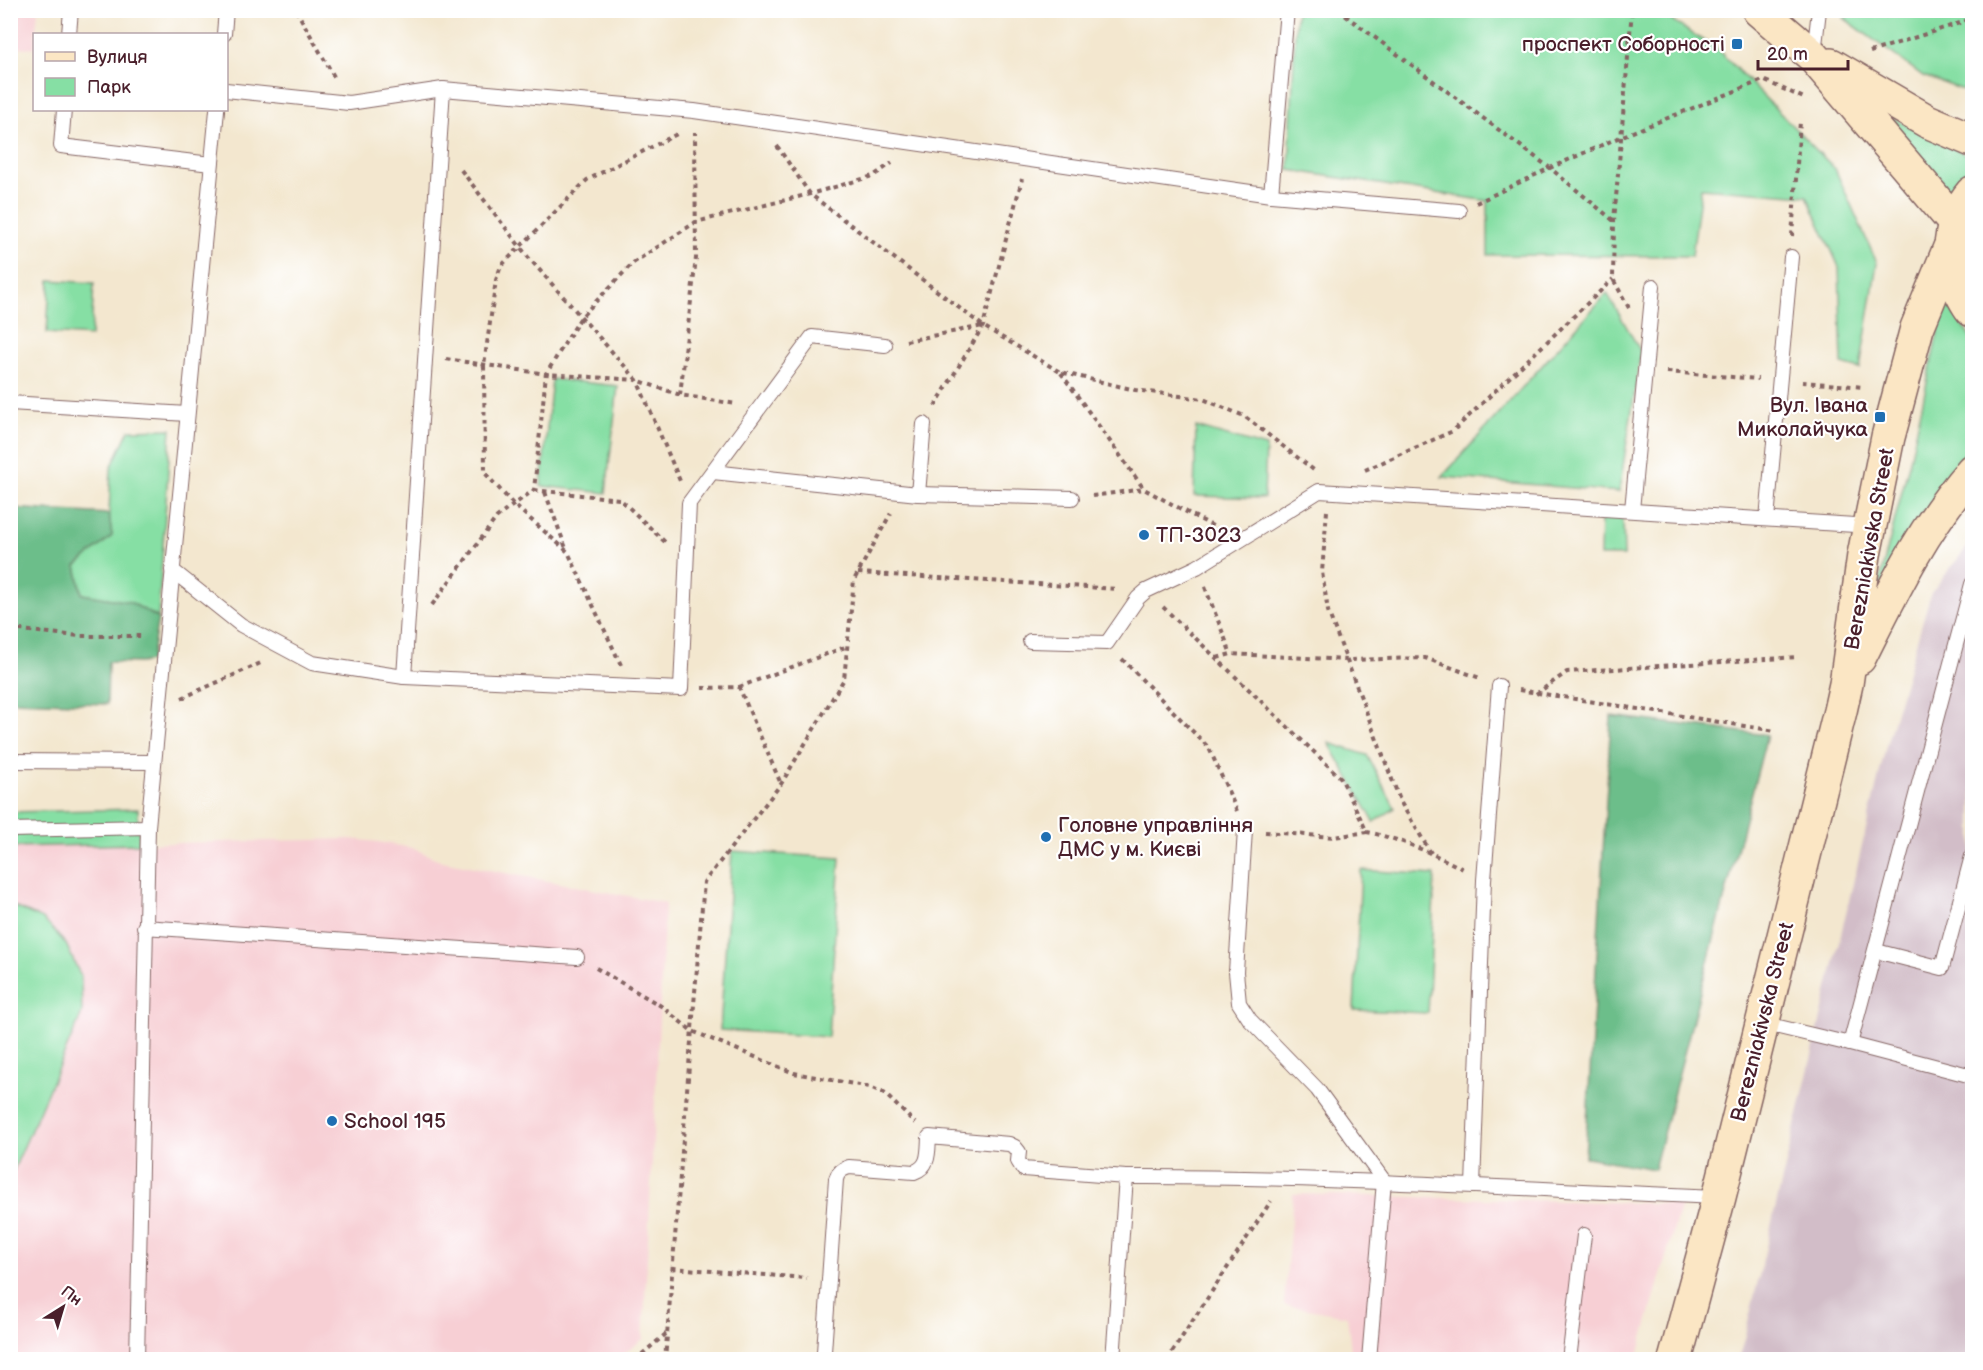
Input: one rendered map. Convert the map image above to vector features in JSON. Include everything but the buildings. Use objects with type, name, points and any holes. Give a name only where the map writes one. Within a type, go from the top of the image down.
[{"type":"street","points":[[1759,10],[1814,56],[1953,234],[1954,277],[1972,310]]},
{"type":"street","points":[[1814,56],[1851,75],[1927,121],[1972,140]]},
{"type":"street","name":"Berezniakivska Street","points":[[1676,1359],[1719,1197],[1846,684],[1864,555],[1888,436],[1917,328],[1966,201],[1972,193]]},
{"type":"street","name":"Berezniakivska Street","points":[[1846,684],[1904,568],[1949,498],[1972,471]]},
{"type":"lane","points":[[69,33],[71,10]]},
{"type":"lane","points":[[224,33],[226,10]]},
{"type":"lane","points":[[1271,195],[1287,10]]},
{"type":"lane","points":[[1814,56],[1819,10]]},
{"type":"lane","points":[[404,677],[444,89]]},
{"type":"lane","points":[[228,90],[349,103],[444,89],[694,111],[1271,195],[1459,211]]},
{"type":"lane","points":[[64,111],[61,146],[211,164]]},
{"type":"lane","points":[[137,1359],[144,927],[148,827],[217,111]]},
{"type":"lane","points":[[1767,519],[1791,257]]},
{"type":"lane","points":[[1632,510],[1653,286]]},
{"type":"lane","points":[[172,570],[241,625],[312,663],[404,677],[681,689],[689,503],[812,338],[885,345]]},
{"type":"lane","points":[[10,403],[187,414]]},
{"type":"lane","points":[[918,494],[924,424]]},
{"type":"lane","points":[[713,471],[918,494],[1072,498]]},
{"type":"lane","points":[[1030,641],[1107,644],[1138,598],[1146,591],[1197,567],[1319,491],[1870,526]]},
{"type":"lane","points":[[1850,1044],[1972,584]]},
{"type":"lane","points":[[1473,1186],[1484,880],[1499,686]]},
{"type":"lane","points":[[10,761],[153,762]]},
{"type":"lane","points":[[10,830],[148,827]]},
{"type":"lane","points":[[1245,830],[1236,972],[1239,1003],[1250,1020],[1317,1089],[1384,1181],[1369,1359]]},
{"type":"lane","points":[[1876,951],[1941,968],[1972,856]]},
{"type":"lane","points":[[144,927],[577,957]]},
{"type":"lane","points":[[1762,1023],[1972,1076]]},
{"type":"lane","points":[[826,1359],[824,1352],[828,1280],[838,1174],[842,1169],[849,1167],[914,1172],[920,1170],[927,1160],[929,1137],[1009,1144],[1019,1152],[1018,1161],[1023,1169],[1126,1177],[1230,1176],[1384,1181],[1719,1197]]},
{"type":"lane","points":[[1113,1359],[1126,1177]]},
{"type":"lane","points":[[1569,1359],[1584,1235]]},
{"type":"path","points":[[296,10],[349,103]]},
{"type":"path","points":[[1338,10],[1550,168],[1614,221]]},
{"type":"path","points":[[1632,10],[1614,221],[1613,279],[1648,341]]},
{"type":"path","points":[[1861,46],[1869,52],[1972,19]]},
{"type":"path","points":[[1459,211],[1620,137],[1763,80],[1815,103]]},
{"type":"path","points":[[680,395],[696,258],[694,111]]},
{"type":"path","points":[[760,120],[810,194],[983,326],[1060,372],[1135,390],[1203,399],[1244,416],[1315,470],[1319,491],[1328,506],[1322,573],[1328,611],[1401,802],[1431,853]]},
{"type":"path","points":[[1791,257],[1800,121]]},
{"type":"path","points":[[568,552],[513,504],[484,473],[484,364],[496,280],[501,266],[519,246],[587,180],[695,125]]},
{"type":"path","points":[[440,143],[519,246],[637,380],[689,503]]},
{"type":"path","points":[[534,490],[546,374],[581,317],[633,263],[696,222],[873,176],[920,143]]},
{"type":"path","points":[[924,424],[983,326],[1028,159]]},
{"type":"path","points":[[1319,491],[1453,430],[1613,279]]},
{"type":"path","points":[[885,345],[983,326]]},
{"type":"path","points":[[426,357],[546,374],[637,380],[680,395],[760,408]]},
{"type":"path","points":[[1645,370],[1760,379]]},
{"type":"path","points":[[1060,372],[1144,489],[1239,541]]},
{"type":"path","points":[[1795,382],[1864,387]]},
{"type":"path","points":[[1072,498],[1144,489]]},
{"type":"path","points":[[407,639],[496,517],[534,490],[620,499],[687,563]]},
{"type":"path","points":[[545,492],[568,552],[632,687]]},
{"type":"path","points":[[665,1359],[704,882],[781,784],[844,679],[855,580],[902,492]]},
{"type":"path","points":[[1197,567],[1231,654]]},
{"type":"path","points":[[858,573],[1146,591],[1341,778],[1367,832]]},
{"type":"path","points":[[10,629],[79,636],[166,636]]},
{"type":"path","points":[[1107,644],[1209,748],[1245,830],[1334,837],[1367,832],[1431,853],[1484,880]]},
{"type":"path","points":[[681,689],[739,687],[848,646]]},
{"type":"path","points":[[159,708],[289,651]]},
{"type":"path","points":[[1536,694],[1567,672],[1798,657]]},
{"type":"path","points":[[739,687],[781,784]]},
{"type":"path","points":[[577,957],[661,1006],[692,1032],[794,1073],[854,1083],[877,1090],[896,1103],[929,1137]]},
{"type":"path","points":[[1167,1359],[1272,1199]]},
{"type":"path","points":[[672,1268],[828,1280]]},
{"type":"path","points":[[635,1359],[667,1333]]},
{"type":"shaded area","points":[[10,11],[38,11],[36,33],[33,33],[33,48],[11,47]]},
{"type":"shaded area","points":[[1972,541],[1972,1359],[1739,1360],[1886,746],[1931,593]]},
{"type":"shaded area","name":"School 195","points":[[350,839],[412,848],[442,861],[665,903],[643,1339],[616,1360],[11,1359],[10,847]]},
{"type":"shaded area","points":[[1293,1194],[1681,1204],[1637,1359],[1352,1359],[1347,1316],[1284,1305]]},
{"type":"green space","points":[[1296,11],[1657,11],[1718,50],[1835,169],[1877,263],[1860,369],[1842,364],[1839,267],[1807,196],[1701,188],[1692,256],[1488,255],[1488,201],[1289,170]]},
{"type":"green space","points":[[1850,11],[1972,11],[1972,93],[1923,76],[1844,18]]},
{"type":"green space","points":[[1883,113],[1972,157],[1972,167],[1956,180],[1946,203]]},
{"type":"green space","points":[[50,280],[94,283],[91,336],[47,333]]},
{"type":"green space","points":[[1607,293],[1641,352],[1619,492],[1442,477]]},
{"type":"green space","points":[[1945,300],[1972,340],[1972,455],[1957,471],[1876,594],[1911,456]]},
{"type":"green space","points":[[552,379],[618,386],[606,493],[541,486]]},
{"type":"green space","points":[[1196,427],[1266,447],[1264,498],[1194,496]]},
{"type":"green space","points":[[171,429],[158,618],[130,602],[82,594],[76,566],[112,536],[109,514],[111,468],[129,430]]},
{"type":"green space","points":[[11,508],[109,514],[112,536],[76,566],[82,594],[130,602],[158,618],[151,661],[108,662],[107,704],[11,701]]},
{"type":"green space","points":[[1601,516],[1623,516],[1624,556],[1600,556]]},
{"type":"green space","points":[[1611,716],[1767,735],[1654,1169],[1585,1157]]},
{"type":"green space","points":[[1329,743],[1367,755],[1395,808],[1374,822]]},
{"type":"green space","points":[[138,809],[139,844],[11,847],[10,812]]},
{"type":"green space","points":[[732,851],[840,858],[828,1037],[720,1030]]},
{"type":"green space","points":[[1361,870],[1435,875],[1428,1013],[1354,1010]]},
{"type":"green space","points":[[11,905],[43,919],[66,944],[81,977],[82,1013],[11,1176]]},
{"type":"place","name":"проспект Соборності","points":[[1737,44]]},
{"type":"place","name":"Вул. Івана Миколайчука","points":[[1880,417]]},
{"type":"place","name":"ТП-3023","points":[[1144,535]]},
{"type":"place","name":"Головне управління ДМС у м. Києві","points":[[1046,837]]},
{"type":"place","name":"School 195","points":[[332,1121]]}]
